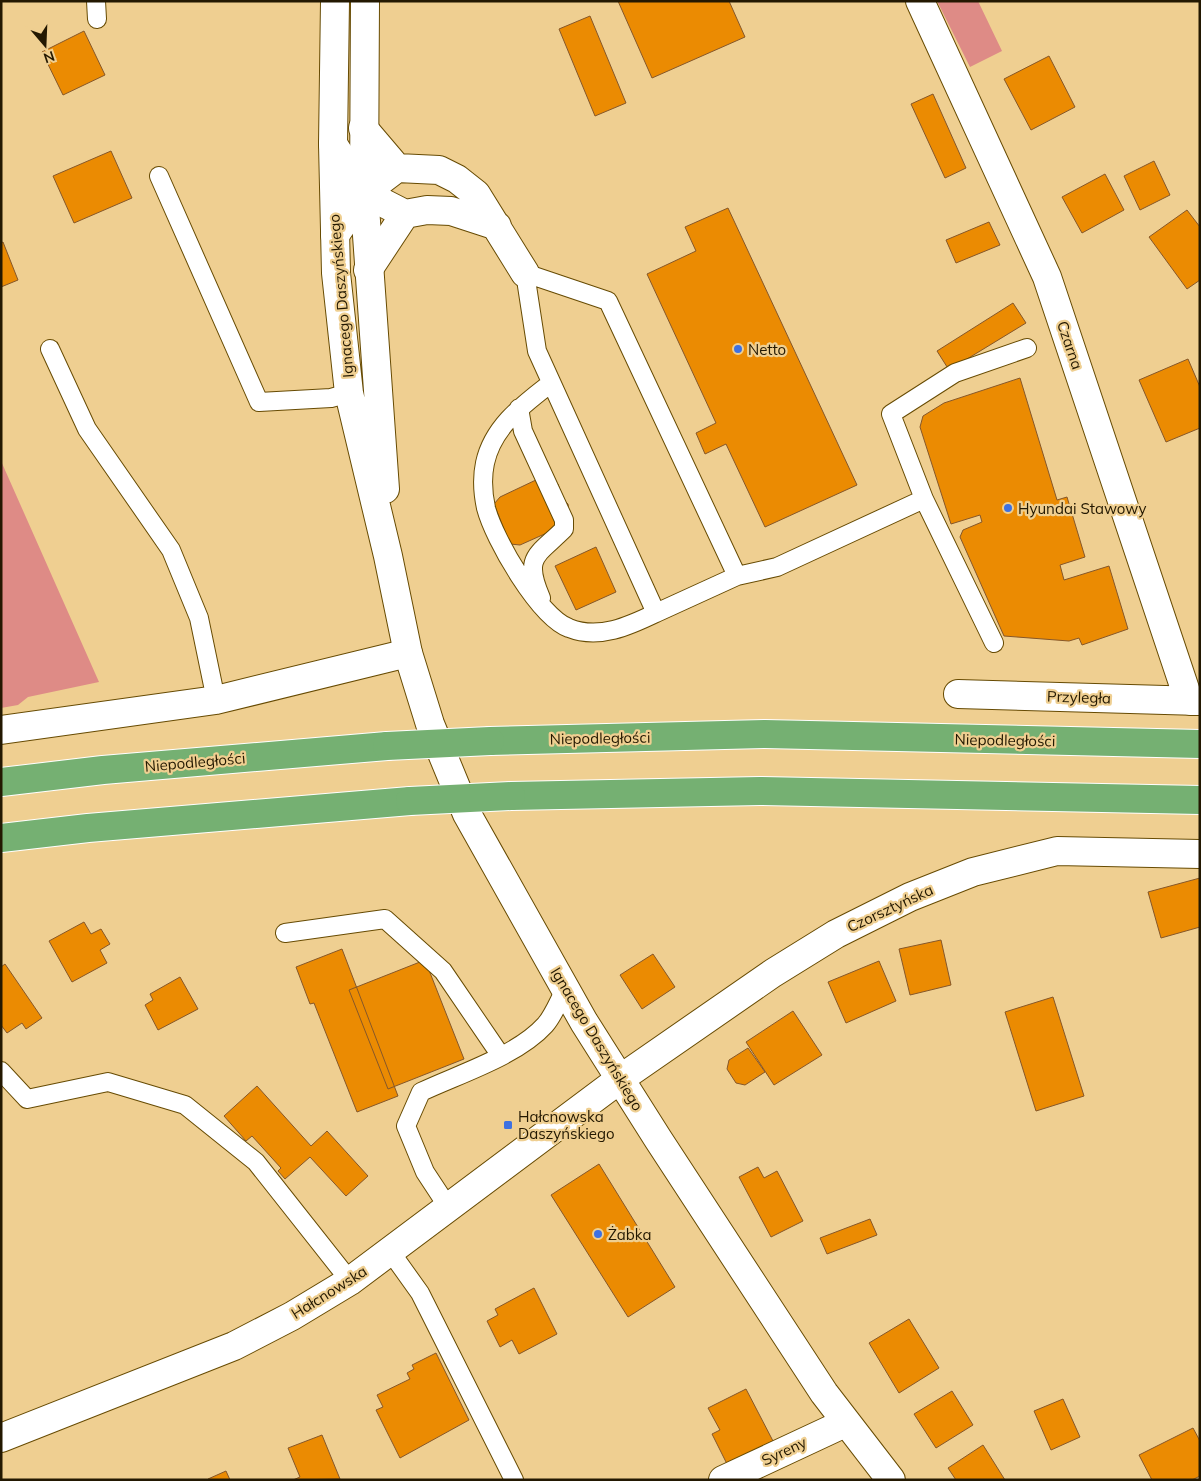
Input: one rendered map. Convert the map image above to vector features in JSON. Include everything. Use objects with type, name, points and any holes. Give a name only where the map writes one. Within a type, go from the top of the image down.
[{"type":"highway","name":"Niepodległości","points":[[1,782],[103,770],[387,746],[490,741],[765,734],[1200,744]]},
{"type":"highway","points":[[1,838],[88,828],[410,801],[511,796],[760,790],[1200,800]]},
{"type":"street","name":"Ignacego Daszyńskiego","points":[[335,1],[333,144],[336,273],[349,393],[388,556],[408,653],[430,724],[467,814],[516,904],[620,1080],[824,1393],[845,1423],[891,1480]]},
{"type":"street","name":"Ignacego Daszyńskiego","points":[[365,1],[364,193],[368,270],[384,460],[388,556]]},
{"type":"street","name":"Czarna","points":[[920,1],[1047,277],[1194,701]]},
{"type":"street","points":[[363,128],[397,168]]},
{"type":"street","points":[[333,144],[364,193],[405,214],[427,210],[451,210],[497,226]]},
{"type":"street","points":[[335,235],[364,193],[397,168],[439,170],[457,179],[476,194],[524,273]]},
{"type":"street","points":[[368,270],[405,214]]},
{"type":"street","points":[[1,730],[216,700],[408,653]]},
{"type":"street","name":"Przyległa","points":[[958,694],[1194,701]]},
{"type":"street","name":"Czorsztyńska","points":[[620,1080],[773,973],[836,934],[910,897],[955,879],[973,872],[1057,851],[1200,854]]},
{"type":"street","name":"Hałcnowska","points":[[1,1438],[234,1346],[292,1316],[350,1282],[620,1080]]},
{"type":"street","name":"Syreny","points":[[723,1480],[845,1423]]},
{"type":"lane","points":[[96,1],[97,19]]},
{"type":"lane","points":[[159,176],[259,402],[331,398],[349,393]]},
{"type":"lane","points":[[656,613],[537,352],[524,273],[608,301],[737,576]]},
{"type":"lane","points":[[994,644],[924,499],[891,414],[955,373],[1027,348]]},
{"type":"lane","points":[[50,349],[87,429],[171,550],[199,618],[216,700]]},
{"type":"lane","points":[[551,383],[519,408],[498,432],[485,462],[483,491],[486,510],[515,571],[546,612],[568,628],[590,633],[613,631],[737,576],[776,567],[924,499]]},
{"type":"lane","points":[[519,408],[523,431],[564,520],[564,529],[539,551],[533,565],[534,582],[546,612]]},
{"type":"lane","points":[[285,933],[385,919],[443,971],[501,1056]]},
{"type":"lane","points":[[448,1207],[425,1172],[406,1126],[421,1092],[501,1056],[530,1039],[547,1024],[566,988]]},
{"type":"lane","points":[[1,1071],[27,1099],[108,1082],[186,1105],[256,1162],[350,1282]]},
{"type":"lane","points":[[390,1251],[420,1294],[514,1480]]},
{"type":"shaded area","points":[[937,1],[978,1],[1002,51],[970,67]]},
{"type":"shaded area","points":[[1,461],[99,682],[28,697],[18,705],[1,708]]},
{"type":"building","points":[[618,1],[729,1],[745,37],[652,78]]},
{"type":"building","points":[[590,16],[626,103],[595,116],[559,29]]},
{"type":"building","points":[[84,31],[105,75],[63,95],[42,52]]},
{"type":"building","points":[[1049,56],[1075,107],[1031,130],[1004,79]]},
{"type":"building","points":[[933,94],[966,168],[945,178],[911,104]]},
{"type":"building","points":[[111,151],[132,198],[74,223],[53,176]]},
{"type":"building","points":[[1154,161],[1170,195],[1140,210],[1124,176]]},
{"type":"building","points":[[1105,174],[1124,210],[1082,233],[1062,197]]},
{"type":"building","name":"Netto","points":[[728,208],[857,485],[765,527],[726,444],[705,454],[696,433],[716,423],[647,274],[696,251],[685,227]]},
{"type":"building","points":[[1187,210],[1200,227],[1200,280],[1187,289],[1149,237]]},
{"type":"building","points":[[989,222],[1000,245],[956,263],[946,240]]},
{"type":"building","points":[[3,242],[18,280],[1,287],[1,243]]},
{"type":"building","points":[[1013,303],[1026,323],[949,370],[937,351]]},
{"type":"building","points":[[1188,359],[1200,387],[1200,428],[1166,442],[1139,380]]},
{"type":"building","name":"Hyundai Stawowy","points":[[1020,378],[1057,500],[1067,497],[1085,557],[1060,565],[1064,580],[1109,566],[1128,629],[1082,645],[1079,638],[1069,641],[1004,636],[960,537],[963,530],[982,522],[980,515],[951,524],[920,427],[923,416],[944,403]]},
{"type":"building","points":[[538,479],[558,484],[563,499],[568,504],[569,512],[558,528],[520,545],[510,544],[494,504],[500,497]]},
{"type":"building","points":[[596,547],[616,592],[576,610],[555,566]]},
{"type":"building","points":[[1200,878],[1200,927],[1161,938],[1148,892]]},
{"type":"building","points":[[84,922],[91,934],[101,929],[110,944],[100,950],[107,963],[72,982],[49,941]]},
{"type":"building","points":[[941,940],[951,985],[910,995],[899,949]]},
{"type":"building","points":[[342,949],[398,1096],[357,1112],[314,1003],[310,1004],[296,967]]},
{"type":"building","points":[[653,954],[675,987],[642,1009],[620,975]]},
{"type":"building","points":[[425,960],[464,1059],[388,1089],[349,990]]},
{"type":"building","points":[[879,961],[896,1001],[846,1023],[828,982]]},
{"type":"building","points":[[5,964],[42,1018],[26,1029],[22,1023],[7,1033],[1,1025],[1,967]]},
{"type":"building","points":[[180,977],[198,1009],[158,1030],[145,1005],[153,1000],[150,994]]},
{"type":"building","points":[[1053,997],[1084,1096],[1036,1111],[1005,1012]]},
{"type":"building","points":[[793,1011],[822,1055],[774,1085],[746,1042]]},
{"type":"building","points":[[748,1048],[765,1072],[745,1085],[736,1083],[727,1069],[729,1060]]},
{"type":"building","points":[[257,1086],[311,1146],[327,1131],[368,1176],[346,1196],[310,1157],[285,1179],[278,1171],[281,1168],[252,1136],[246,1141],[224,1116]]},
{"type":"building","points":[[599,1164],[675,1287],[628,1317],[551,1195]]},
{"type":"building","points":[[758,1167],[764,1178],[777,1171],[803,1221],[771,1237],[739,1177]]},
{"type":"building","points":[[870,1219],[877,1235],[827,1254],[820,1238]]},
{"type":"building","points":[[534,1288],[557,1334],[519,1354],[512,1340],[500,1347],[487,1321],[498,1315],[495,1309]]},
{"type":"building","points":[[909,1319],[939,1368],[899,1393],[869,1343]]},
{"type":"building","points":[[436,1353],[469,1420],[400,1458],[376,1410],[383,1407],[377,1395],[410,1379],[407,1373],[414,1369],[412,1365]]},
{"type":"building","points":[[746,1389],[773,1441],[727,1464],[712,1434],[720,1430],[708,1408]]},
{"type":"building","points":[[952,1391],[973,1425],[936,1448],[914,1414]]},
{"type":"building","points":[[1063,1399],[1080,1437],[1051,1450],[1034,1411]]},
{"type":"building","points":[[1193,1428],[1200,1441],[1200,1476],[1192,1480],[1152,1480],[1139,1455]]},
{"type":"building","points":[[322,1435],[340,1479],[293,1480],[300,1477],[288,1448]]},
{"type":"building","points":[[983,1445],[1005,1480],[956,1480],[948,1468]]},
{"type":"building","points":[[226,1471],[230,1480],[208,1479]]},
{"type":"place","name":"Netto","points":[[738,349]]},
{"type":"place","name":"Hyundai Stawowy","points":[[1008,508]]},
{"type":"place","name":"Hałcnowska Daszyńskiego","points":[[508,1125]]},
{"type":"place","name":"Żabka","points":[[598,1234]]}]
